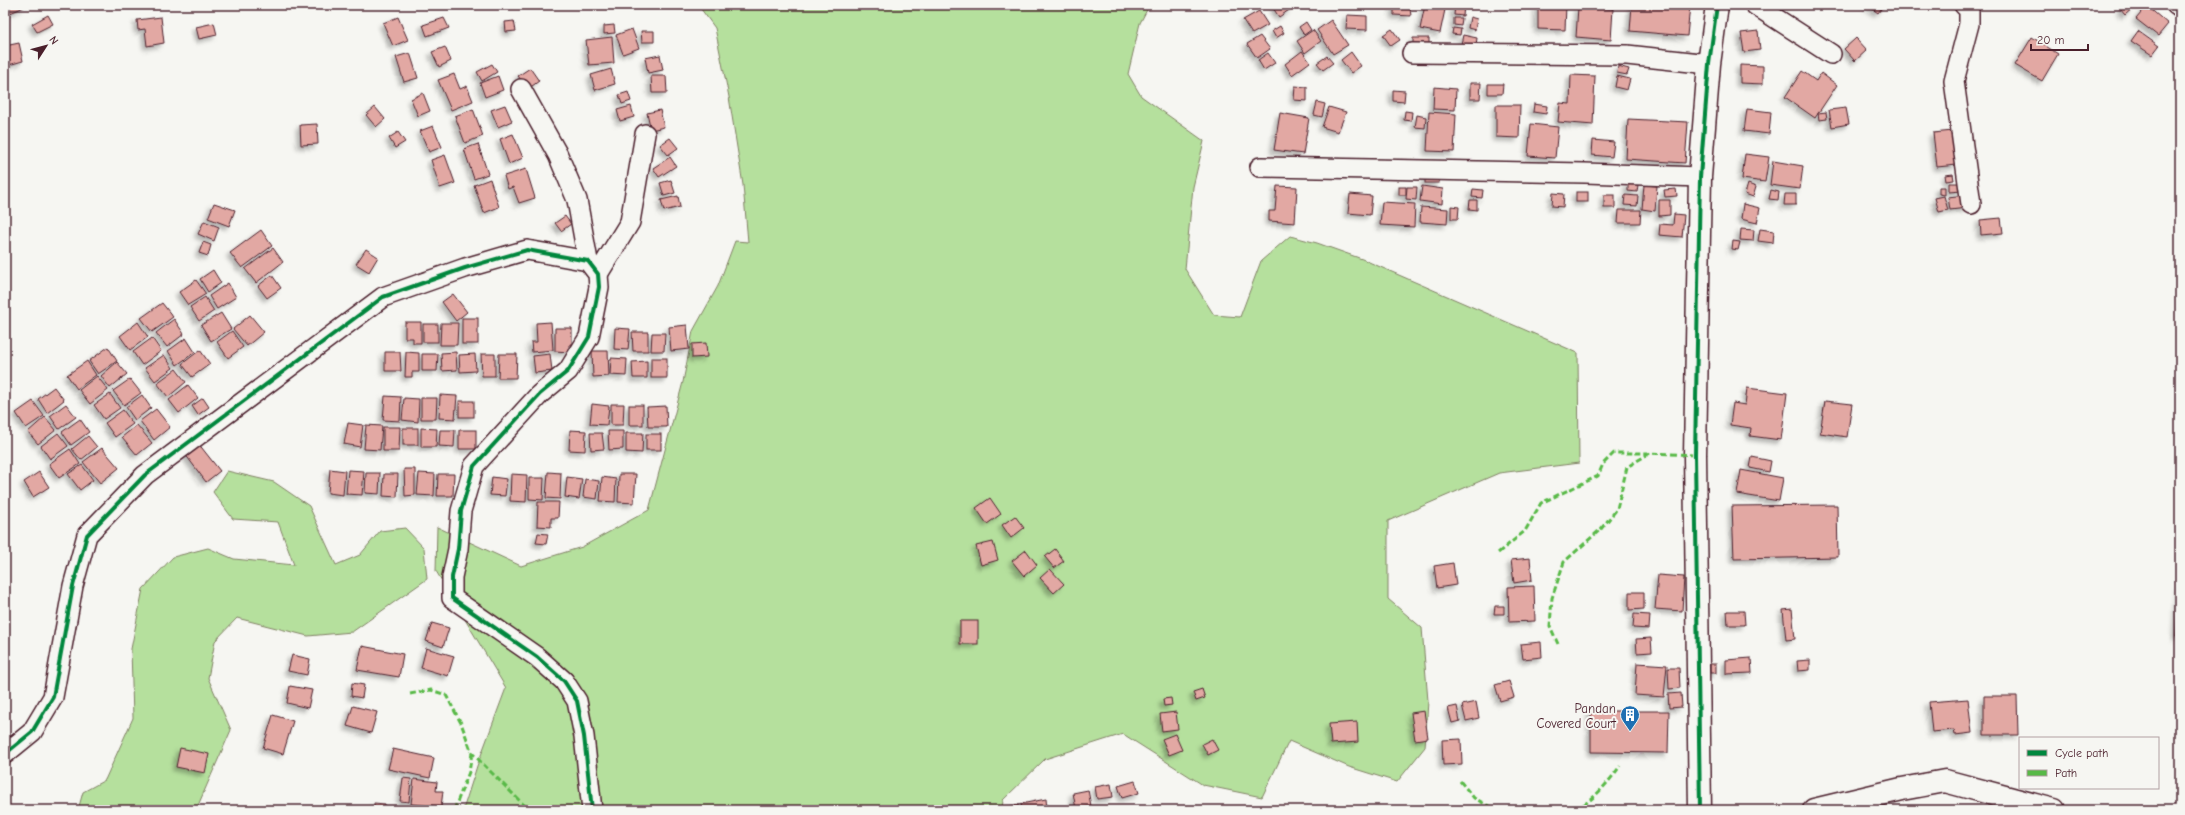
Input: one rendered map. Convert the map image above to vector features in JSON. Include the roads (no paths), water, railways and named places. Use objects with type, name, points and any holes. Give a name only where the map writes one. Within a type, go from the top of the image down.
[{"type":"street","points":[[1700,810],[1694,455],[1700,177],[1709,64],[1717,5]]},
{"type":"street","points":[[1755,5],[1831,54]]},
{"type":"street","points":[[1964,5],[1969,10],[1969,24],[1954,81],[1971,204]]},
{"type":"street","points":[[2176,5],[2180,8]]},
{"type":"street","points":[[1412,53],[1627,55],[1709,64]]},
{"type":"street","points":[[520,89],[558,155],[577,200],[599,287],[589,337],[568,371],[540,394],[474,466],[461,511],[458,549],[452,577],[452,598],[537,657],[564,681],[577,701],[584,736],[592,810]]},
{"type":"street","points":[[593,268],[630,222],[645,134]]},
{"type":"street","points":[[1260,168],[1585,173],[1700,177]]},
{"type":"street","points":[[5,754],[32,732],[53,697],[73,586],[87,535],[145,475],[383,297],[465,268],[527,250],[593,268]]},
{"type":"street","points":[[1814,810],[1902,789],[1945,781],[2054,810]]},
{"type":"place","name":"Pandan Covered Court","points":[[1630,732]]}]
